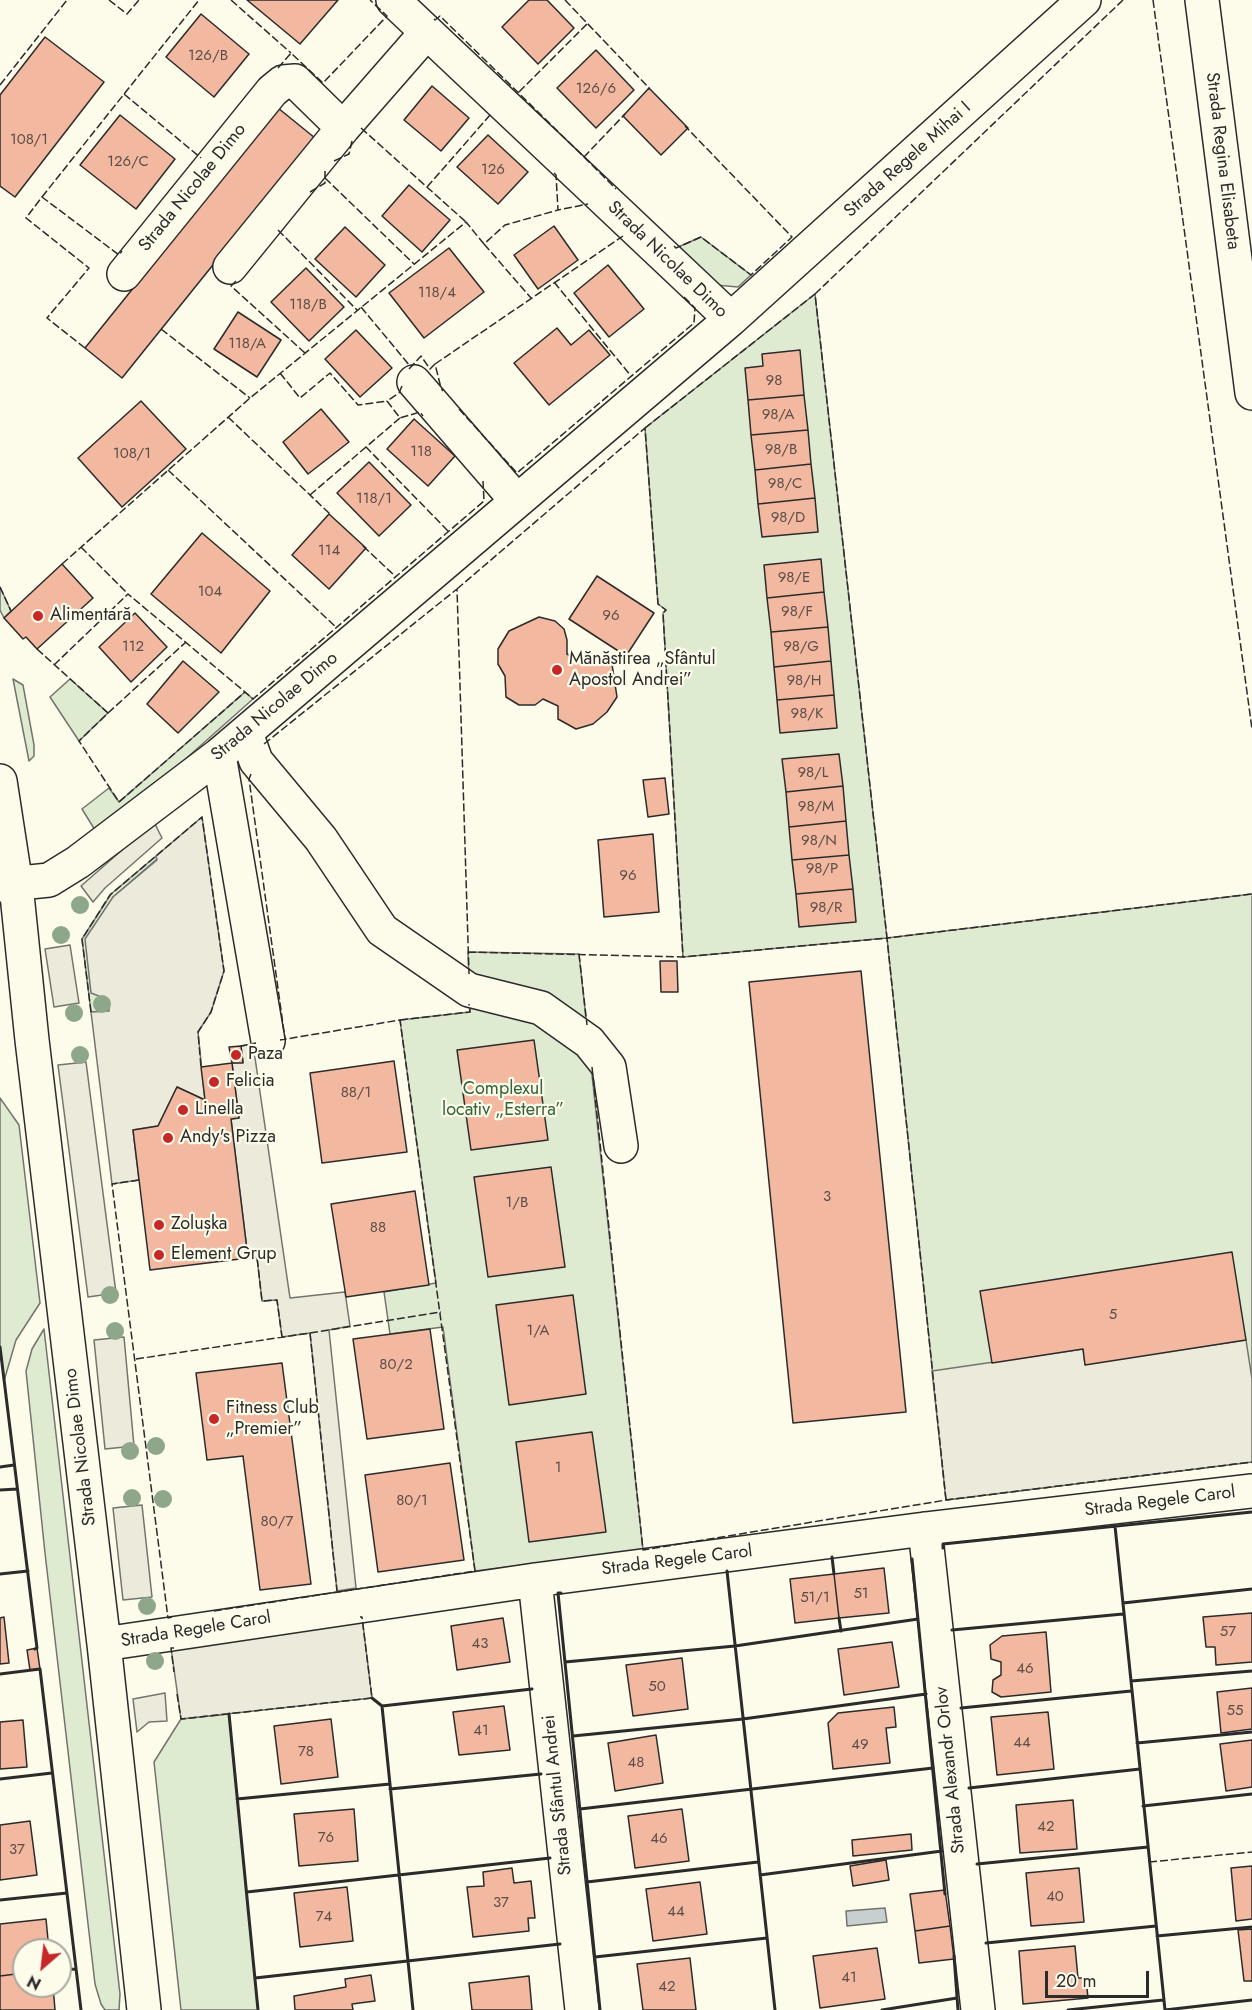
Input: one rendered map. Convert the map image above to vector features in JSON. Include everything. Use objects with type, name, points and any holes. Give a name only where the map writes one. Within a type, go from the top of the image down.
[{"type":"street","name":"Strada Nicolae Dimo","points":[[8,885],[49,880],[59,874],[219,755],[731,320],[393,0]]},
{"type":"street","name":"Strada Regele Mihai I","points":[[731,320],[1084,0]]},
{"type":"street","name":"Strada Regina Elisabeta","points":[[1202,0],[1252,393]]},
{"type":"street","points":[[230,267],[343,128],[426,33]]},
{"type":"street","name":"Strada Nicolae Dimo","points":[[124,274],[272,91],[283,82],[295,81],[343,128]]},
{"type":"street","points":[[414,382],[517,501]]},
{"type":"street","points":[[246,733],[256,761],[321,839],[382,930],[469,990],[541,1008],[589,1042],[609,1067],[621,1146]]},
{"type":"street","points":[[219,755],[268,1041]]},
{"type":"street","name":"Strada Nicolae Dimo","points":[[0,781],[8,885],[32,1040],[104,1644],[144,2010]]},
{"type":"street","name":"Strada Regele Carol","points":[[104,1644],[535,1580],[926,1529],[1252,1491]]},
{"type":"street","name":"Strada Alexandr Orlov","points":[[926,1529],[978,2010]]},
{"type":"street","name":"Strada Sfântul Andrei","points":[[535,1580],[582,2010]]},
{"type":"green space","points":[[701,237],[751,275],[738,287],[715,285],[676,248]]},
{"type":"green space","points":[[815,294],[887,938],[683,957],[663,613],[666,610],[658,604],[645,428]]},
{"type":"green space","points":[[0,587],[11,611],[4,618],[0,610]]},
{"type":"green space","points":[[13,679],[23,685],[34,745],[34,756],[29,761]]},
{"type":"green space","points":[[70,679],[108,713],[79,741],[50,697]]},
{"type":"green space","points":[[245,692],[253,699],[172,771],[95,830],[82,809],[109,788],[119,802]]},
{"type":"green space","points":[[156,856],[157,859],[113,897],[109,1011],[91,1012],[82,939],[111,894]]},
{"type":"green space","points":[[1252,894],[1252,1462],[946,1500],[887,938]]},
{"type":"green space","name":"Complexul locativ „Esterra”","points":[[468,952],[579,954],[643,1550],[475,1571],[443,1327],[390,1334],[384,1292],[436,1283],[400,1020],[470,1012]]},
{"type":"green space","points":[[0,1098],[19,1125],[40,1303],[16,1340],[4,1381],[0,1347]]},
{"type":"green space","points":[[44,1329],[120,1994],[119,2010],[105,2010],[95,1984],[45,1553],[26,1371],[32,1349]]},
{"type":"green space","points":[[229,1714],[258,2010],[181,2010],[154,1762],[181,1719]]},
{"type":"shaded area","points":[[202,817],[224,971],[211,1012],[198,1032],[205,1100],[177,1087],[158,1126],[133,1130],[139,1180],[112,1184],[91,1012],[109,1011],[109,1000],[91,993],[85,939],[113,897],[157,860],[156,856]]},
{"type":"shaded area","points":[[154,822],[162,838],[105,888],[93,902],[81,886]]},
{"type":"shaded area","points":[[70,945],[79,1003],[54,1007],[45,949]]},
{"type":"shaded area","points":[[253,1044],[290,1298],[345,1292],[350,1326],[329,1330],[356,1588],[337,1591],[310,1333],[282,1337],[277,1300],[262,1301],[257,1258],[248,1258],[231,1119],[239,1118],[232,1063],[243,1062],[241,1046]]},
{"type":"shaded area","points":[[86,1062],[116,1293],[88,1297],[58,1065]]},
{"type":"shaded area","points":[[124,1337],[134,1446],[105,1449],[94,1340]]},
{"type":"shaded area","points":[[1246,1340],[1252,1379],[1252,1462],[946,1500],[932,1371],[1083,1349],[1085,1364]]},
{"type":"shaded area","points":[[142,1505],[152,1597],[123,1600],[113,1508]]},
{"type":"shaded area","points":[[362,1617],[372,1698],[181,1719],[171,1648]]},
{"type":"shaded area","points":[[165,1693],[167,1721],[149,1722],[137,1732],[133,1699]]},
{"type":"shaded area","points":[[885,1908],[887,1922],[847,1926],[846,1911]]},
{"type":"building","points":[[247,0],[338,0],[300,44]]},
{"type":"building","points":[[529,0],[547,0],[574,28],[538,64],[502,27]]},
{"type":"building","points":[[201,14],[249,54],[214,97],[166,57]]},
{"type":"building","points":[[45,37],[104,82],[15,197],[0,186],[0,95]]},
{"type":"building","points":[[596,50],[634,90],[596,128],[557,88]]},
{"type":"building","points":[[432,86],[469,118],[441,151],[404,120]]},
{"type":"building","points":[[649,88],[688,128],[661,155],[623,116]]},
{"type":"building","points":[[278,108],[315,138],[122,378],[85,348]]},
{"type":"building","points":[[120,115],[175,159],[136,209],[80,165]]},
{"type":"building","points":[[488,135],[528,172],[498,204],[457,167]]},
{"type":"building","points":[[409,185],[450,220],[422,252],[382,216]]},
{"type":"building","points":[[554,226],[578,260],[538,289],[514,255]]},
{"type":"building","points":[[345,227],[385,265],[356,297],[315,259]]},
{"type":"building","points":[[449,248],[484,292],[424,338],[389,293]]},
{"type":"building","points":[[608,265],[644,309],[609,337],[574,293]]},
{"type":"building","points":[[306,268],[344,307],[309,341],[271,302]]},
{"type":"building","points":[[238,312],[281,340],[257,377],[214,349]]},
{"type":"building","points":[[557,328],[571,345],[589,330],[610,355],[549,405],[514,363]]},
{"type":"building","points":[[356,330],[392,368],[360,397],[325,359]]},
{"type":"building","points":[[800,350],[804,395],[748,400],[745,368],[763,366],[762,354]]},
{"type":"building","points":[[804,395],[808,430],[751,435],[748,400]]},
{"type":"building","points":[[141,401],[186,449],[122,507],[78,458]]},
{"type":"building","points":[[321,409],[349,442],[308,474],[283,442]]},
{"type":"building","points":[[414,419],[455,456],[428,486],[387,449]]},
{"type":"building","points":[[808,430],[811,464],[755,470],[751,435]]},
{"type":"building","points":[[369,462],[411,505],[379,536],[337,493]]},
{"type":"building","points":[[811,464],[815,498],[758,504],[755,470]]},
{"type":"building","points":[[815,498],[818,532],[762,537],[758,504]]},
{"type":"building","points":[[329,514],[366,548],[329,589],[292,555]]},
{"type":"building","points":[[202,533],[270,591],[221,653],[151,594]]},
{"type":"building","points":[[821,559],[824,592],[767,598],[764,565]]},
{"type":"building","points":[[62,564],[93,598],[37,649],[26,637],[23,639],[4,618]]},
{"type":"building","points":[[597,576],[654,613],[626,656],[569,619]]},
{"type":"building","points":[[824,592],[828,627],[771,632],[767,598]]},
{"type":"building","points":[[135,613],[167,647],[131,682],[99,647]]},
{"type":"building","name":"Mănăstirea „Sfântul Apostol Andrei”","points":[[539,617],[555,621],[564,629],[567,654],[581,662],[589,653],[612,664],[617,697],[607,712],[593,724],[576,729],[558,719],[558,706],[543,699],[535,705],[519,705],[506,697],[505,676],[498,664],[498,649],[509,631]]},
{"type":"building","points":[[828,627],[831,661],[774,667],[771,632]]},
{"type":"building","points":[[183,661],[219,692],[178,733],[147,704]]},
{"type":"building","points":[[831,661],[834,695],[777,700],[774,667]]},
{"type":"building","points":[[834,695],[837,728],[780,733],[777,700]]},
{"type":"building","points":[[839,754],[843,786],[786,792],[782,759]]},
{"type":"building","points":[[665,778],[669,814],[648,817],[643,780]]},
{"type":"building","points":[[843,786],[846,821],[789,827],[786,792]]},
{"type":"building","points":[[846,821],[849,855],[792,860],[789,827]]},
{"type":"building","points":[[653,834],[659,912],[604,917],[598,840]]},
{"type":"building","points":[[849,855],[853,889],[796,894],[792,860]]},
{"type":"building","points":[[853,889],[856,922],[799,927],[796,894]]},
{"type":"building","points":[[660,961],[677,961],[678,992],[661,992]]},
{"type":"building","points":[[861,971],[906,1412],[793,1423],[749,982]]},
{"type":"building","points":[[534,1040],[548,1140],[471,1150],[457,1050]]},
{"type":"building","name":"Paza","points":[[241,1046],[243,1063],[232,1063],[229,1047]]},
{"type":"building","points":[[394,1061],[407,1152],[322,1163],[310,1073]]},
{"type":"building","points":[[232,1063],[239,1118],[231,1119],[248,1258],[150,1270],[133,1130],[158,1126],[177,1087],[205,1100],[201,1067]]},
{"type":"building","points":[[551,1167],[565,1267],[488,1277],[474,1177]]},
{"type":"building","points":[[415,1191],[429,1285],[346,1297],[331,1204]]},
{"type":"building","points":[[1232,1252],[1246,1340],[1085,1365],[1083,1349],[992,1363],[980,1291]]},
{"type":"building","points":[[573,1295],[586,1394],[509,1405],[496,1305]]},
{"type":"building","points":[[430,1329],[444,1429],[367,1439],[353,1339]]},
{"type":"building","points":[[282,1363],[311,1584],[260,1590],[243,1456],[207,1460],[196,1373]]},
{"type":"building","points":[[592,1432],[606,1532],[529,1542],[516,1442]]},
{"type":"building","points":[[450,1463],[464,1560],[378,1572],[365,1475]]},
{"type":"building","points":[[884,1568],[889,1613],[839,1618],[834,1574]]},
{"type":"building","points":[[834,1574],[839,1618],[795,1623],[790,1579]]},
{"type":"building","points":[[1252,1613],[1252,1662],[1216,1665],[1215,1647],[1206,1647],[1203,1617]]},
{"type":"building","points":[[4,1617],[9,1663],[0,1664],[0,1618]]},
{"type":"building","points":[[503,1618],[510,1662],[457,1670],[451,1626]]},
{"type":"building","points":[[1046,1632],[1051,1692],[1001,1697],[992,1692],[993,1680],[1001,1675],[1001,1662],[991,1659],[990,1645],[1002,1636]]},
{"type":"building","points":[[892,1642],[899,1687],[844,1695],[838,1649]]},
{"type":"building","points":[[37,1648],[40,1669],[30,1670],[27,1650]]},
{"type":"building","points":[[682,1658],[688,1709],[633,1716],[626,1665]]},
{"type":"building","points":[[1252,1688],[1252,1729],[1221,1733],[1217,1692]]},
{"type":"building","points":[[504,1706],[510,1750],[459,1755],[453,1712]]},
{"type":"building","points":[[894,1707],[896,1727],[886,1728],[890,1763],[833,1769],[828,1723],[838,1713]]},
{"type":"building","points":[[1048,1712],[1054,1769],[997,1775],[991,1717]]},
{"type":"building","points":[[331,1719],[338,1777],[281,1784],[274,1726]]},
{"type":"building","points":[[23,1720],[27,1767],[0,1769],[0,1722]]},
{"type":"building","points":[[656,1735],[663,1783],[615,1791],[608,1743]]},
{"type":"building","points":[[1252,1740],[1252,1787],[1226,1791],[1220,1744]]},
{"type":"building","points":[[1073,1800],[1077,1849],[1020,1853],[1016,1805]]},
{"type":"building","points":[[354,1809],[358,1861],[299,1866],[294,1814]]},
{"type":"building","points":[[682,1809],[689,1861],[635,1868],[628,1816]]},
{"type":"building","points":[[30,1821],[37,1875],[0,1880],[0,1825]]},
{"type":"building","points":[[911,1834],[912,1850],[853,1856],[852,1840]]},
{"type":"building","points":[[886,1860],[889,1880],[853,1886],[850,1866]]},
{"type":"building","points":[[1252,1866],[1252,1919],[1236,1921],[1231,1868]]},
{"type":"building","points":[[512,1868],[514,1883],[531,1881],[535,1918],[528,1918],[529,1931],[473,1937],[467,1887],[484,1886],[483,1872]]},
{"type":"building","points":[[1079,1868],[1084,1922],[1031,1926],[1026,1873]]},
{"type":"building","points":[[700,1882],[707,1934],[653,1941],[646,1889]]},
{"type":"building","points":[[347,1887],[353,1941],[300,1947],[294,1893]]},
{"type":"building","points":[[945,1890],[950,1926],[915,1931],[910,1894]]},
{"type":"building","points":[[46,1919],[48,1938],[12,1938],[12,1974],[0,1976],[0,1924]]},
{"type":"building","points":[[950,1926],[954,1959],[919,1963],[915,1931]]},
{"type":"building","points":[[1252,1929],[1252,1981],[1244,1981],[1238,1930]]},
{"type":"building","points":[[1075,1946],[1078,1978],[1086,1978],[1088,1998],[1023,2004],[1019,1951]]},
{"type":"building","points":[[877,1948],[885,1999],[820,2008],[813,1956]]},
{"type":"building","points":[[690,1958],[696,2010],[643,2010],[637,1964]]},
{"type":"building","points":[[12,1974],[12,1998],[54,1998],[55,2010],[0,2010],[0,1976]]},
{"type":"building","points":[[371,1975],[375,2001],[352,2004],[353,2010],[295,2010],[294,1996],[346,1987],[345,1979]]},
{"type":"building","points":[[529,1976],[532,2010],[472,2010],[469,1983]]},
{"type":"fence","points":[[0,85],[67,0]]},
{"type":"fence","points":[[109,0],[127,14],[139,0]]},
{"type":"fence","points":[[42,197],[199,0]]},
{"type":"fence","points":[[231,0],[291,53]]},
{"type":"fence","points":[[278,68],[291,53],[323,83],[387,16],[370,0]]},
{"type":"fence","points":[[565,0],[649,88],[648,90]]},
{"type":"fence","points":[[815,294],[1123,0]]},
{"type":"fence","points":[[1153,0],[1252,729]]},
{"type":"fence","points":[[434,19],[440,16],[584,157],[625,114]]},
{"type":"fence","points":[[519,92],[588,23]]},
{"type":"fence","points":[[124,94],[201,158]]},
{"type":"fence","points":[[427,187],[491,114]]},
{"type":"fence","points":[[674,246],[676,248],[701,237],[751,275],[792,237],[685,126]]},
{"type":"fence","points":[[361,128],[466,222]]},
{"type":"fence","points":[[334,161],[349,154],[352,141]]},
{"type":"fence","points":[[584,157],[616,189]]},
{"type":"fence","points":[[310,192],[325,183],[325,171]]},
{"type":"fence","points":[[554,173],[558,210],[588,204]]},
{"type":"fence","points":[[325,178],[414,264]]},
{"type":"fence","points":[[85,348],[47,318],[89,268],[26,218],[42,197],[119,255],[122,251]]},
{"type":"fence","points":[[62,564],[250,398],[466,222],[484,244],[505,225],[558,210]]},
{"type":"fence","points":[[278,230],[357,310]]},
{"type":"fence","points":[[435,364],[623,236]]},
{"type":"fence","points":[[484,244],[531,298]]},
{"type":"fence","points":[[236,281],[231,286],[305,353]]},
{"type":"fence","points":[[554,282],[631,376]]},
{"type":"fence","points":[[645,428],[815,294],[887,938],[683,957]]},
{"type":"fence","points":[[459,409],[517,473],[694,323],[695,308],[682,295]]},
{"type":"fence","points":[[361,307],[410,366]]},
{"type":"fence","points":[[161,329],[250,398]]},
{"type":"fence","points":[[409,369],[421,356],[430,369],[435,364],[443,391]]},
{"type":"fence","points":[[280,373],[300,398],[330,373],[358,405],[387,401]]},
{"type":"fence","points":[[402,386],[399,393],[387,401],[400,418],[420,412],[423,416]]},
{"type":"fence","points":[[228,417],[331,515]]},
{"type":"fence","points":[[400,418],[366,447],[449,532]]},
{"type":"fence","points":[[457,589],[645,428],[658,604],[666,610],[663,613],[683,957],[468,952]]},
{"type":"fence","points":[[310,495],[366,447]]},
{"type":"fence","points":[[168,470],[337,628]]},
{"type":"fence","points":[[37,649],[108,713],[79,741],[119,802],[245,692],[253,699],[484,501],[483,481]]},
{"type":"fence","points":[[363,546],[396,577]]},
{"type":"fence","points":[[81,547],[128,594]]},
{"type":"fence","points":[[0,587],[11,611]]},
{"type":"fence","points":[[264,744],[457,589],[469,974]]},
{"type":"fence","points":[[54,665],[128,594],[245,692]]},
{"type":"fence","points":[[108,713],[186,642]]},
{"type":"fence","points":[[251,774],[249,779],[285,1039]]},
{"type":"fence","points":[[91,1012],[82,939],[110,895],[202,817],[224,971],[211,1012],[198,1032],[201,1067]]},
{"type":"fence","points":[[946,1500],[887,938],[1252,894]]},
{"type":"fence","points":[[579,954],[587,1025]]},
{"type":"fence","points":[[400,1020],[470,1012],[469,1004]]},
{"type":"fence","points":[[214,1611],[475,1571],[400,1020],[280,1040]]},
{"type":"fence","points":[[241,1046],[256,1043]]},
{"type":"fence","points":[[592,1067],[643,1550],[946,1500],[1252,1462]]},
{"type":"fence","points":[[139,1180],[112,1184],[168,1618],[172,1617]]},
{"type":"fence","points":[[248,1258],[257,1257],[262,1301],[277,1300],[282,1337]]},
{"type":"fence","points":[[310,1333],[441,1312]]},
{"type":"fence","points":[[136,1359],[310,1333],[337,1591]]},
{"type":"fence","points":[[177,1694],[181,1719],[372,1698],[362,1617],[360,1617]]},
{"type":"fence","points":[[174,1648],[171,1648],[174,1672]]},
{"type":"fence","points":[[1149,1862],[1252,1852]]},
{"type":"wall","points":[[0,1347],[37,1648],[35,1649]]},
{"type":"wall","points":[[0,1467],[14,1465]]},
{"type":"wall","points":[[0,1490],[17,1489]]},
{"type":"wall","points":[[943,1548],[943,1544],[1252,1512]]},
{"type":"wall","points":[[1115,1526],[1165,2010]]},
{"type":"wall","points":[[832,1557],[834,1574]]},
{"type":"wall","points":[[912,1559],[945,1894]]},
{"type":"wall","points":[[0,1574],[28,1571]]},
{"type":"wall","points":[[727,1571],[775,2010]]},
{"type":"wall","points":[[1123,1603],[1252,1589]]},
{"type":"wall","points":[[561,1593],[558,1593],[600,2010]]},
{"type":"wall","points":[[952,1630],[1123,1614]]},
{"type":"wall","points":[[839,1618],[841,1631]]},
{"type":"wall","points":[[565,1662],[735,1646],[918,1619]]},
{"type":"wall","points":[[0,1674],[40,1669],[81,2010]]},
{"type":"wall","points":[[1131,1681],[1252,1671]]},
{"type":"wall","points":[[382,1706],[532,1689]]},
{"type":"wall","points":[[961,1708],[1131,1691]]},
{"type":"wall","points":[[573,1736],[743,1719],[926,1694]]},
{"type":"wall","points":[[372,1698],[382,1706],[413,2010]]},
{"type":"wall","points":[[229,1714],[258,2010]]},
{"type":"wall","points":[[1137,1743],[1252,1732]]},
{"type":"wall","points":[[580,1809],[933,1768]]},
{"type":"wall","points":[[969,1788],[1140,1769]]},
{"type":"wall","points":[[0,1779],[52,1773]]},
{"type":"wall","points":[[390,1789],[541,1774]]},
{"type":"wall","points":[[237,1799],[390,1784]]},
{"type":"wall","points":[[1143,1806],[1252,1794]]},
{"type":"wall","points":[[977,1864],[1148,1847]]},
{"type":"wall","points":[[760,1875],[942,1851]]},
{"type":"wall","points":[[247,1892],[550,1858]]},
{"type":"wall","points":[[587,1882],[758,1862]]},
{"type":"wall","points":[[0,1900],[67,1893]]},
{"type":"wall","points":[[986,1943],[1156,1926]]},
{"type":"wall","points":[[1157,1936],[1252,1927]]},
{"type":"wall","points":[[595,1957],[767,1938]]},
{"type":"wall","points":[[255,1978],[560,1944]]},
{"type":"wall","points":[[954,1956],[958,2010]]},
{"type":"wall","points":[[72,1969],[76,1969]]},
{"type":"wall","points":[[882,2010],[957,1998]]},
{"type":"wall","points":[[1068,2010],[1163,2000]]},
{"type":"wall","points":[[1165,2010],[1252,2000]]},
{"type":"place","name":"Alimentară","points":[[38,616]]},
{"type":"place","name":"Mănăstirea „Sfântul Apostol Andrei”","points":[[557,670]]},
{"type":"place","name":"Paza","points":[[236,1055]]},
{"type":"place","name":"Felicia","points":[[214,1082]]},
{"type":"place","name":"Linella","points":[[183,1110]]},
{"type":"place","name":"Andy's Pizza","points":[[168,1138]]},
{"type":"place","name":"Zolușka","points":[[159,1225]]},
{"type":"place","name":"Element Grup","points":[[159,1255]]},
{"type":"place","name":"Fitness Club „Premier”","points":[[214,1419]]}]
